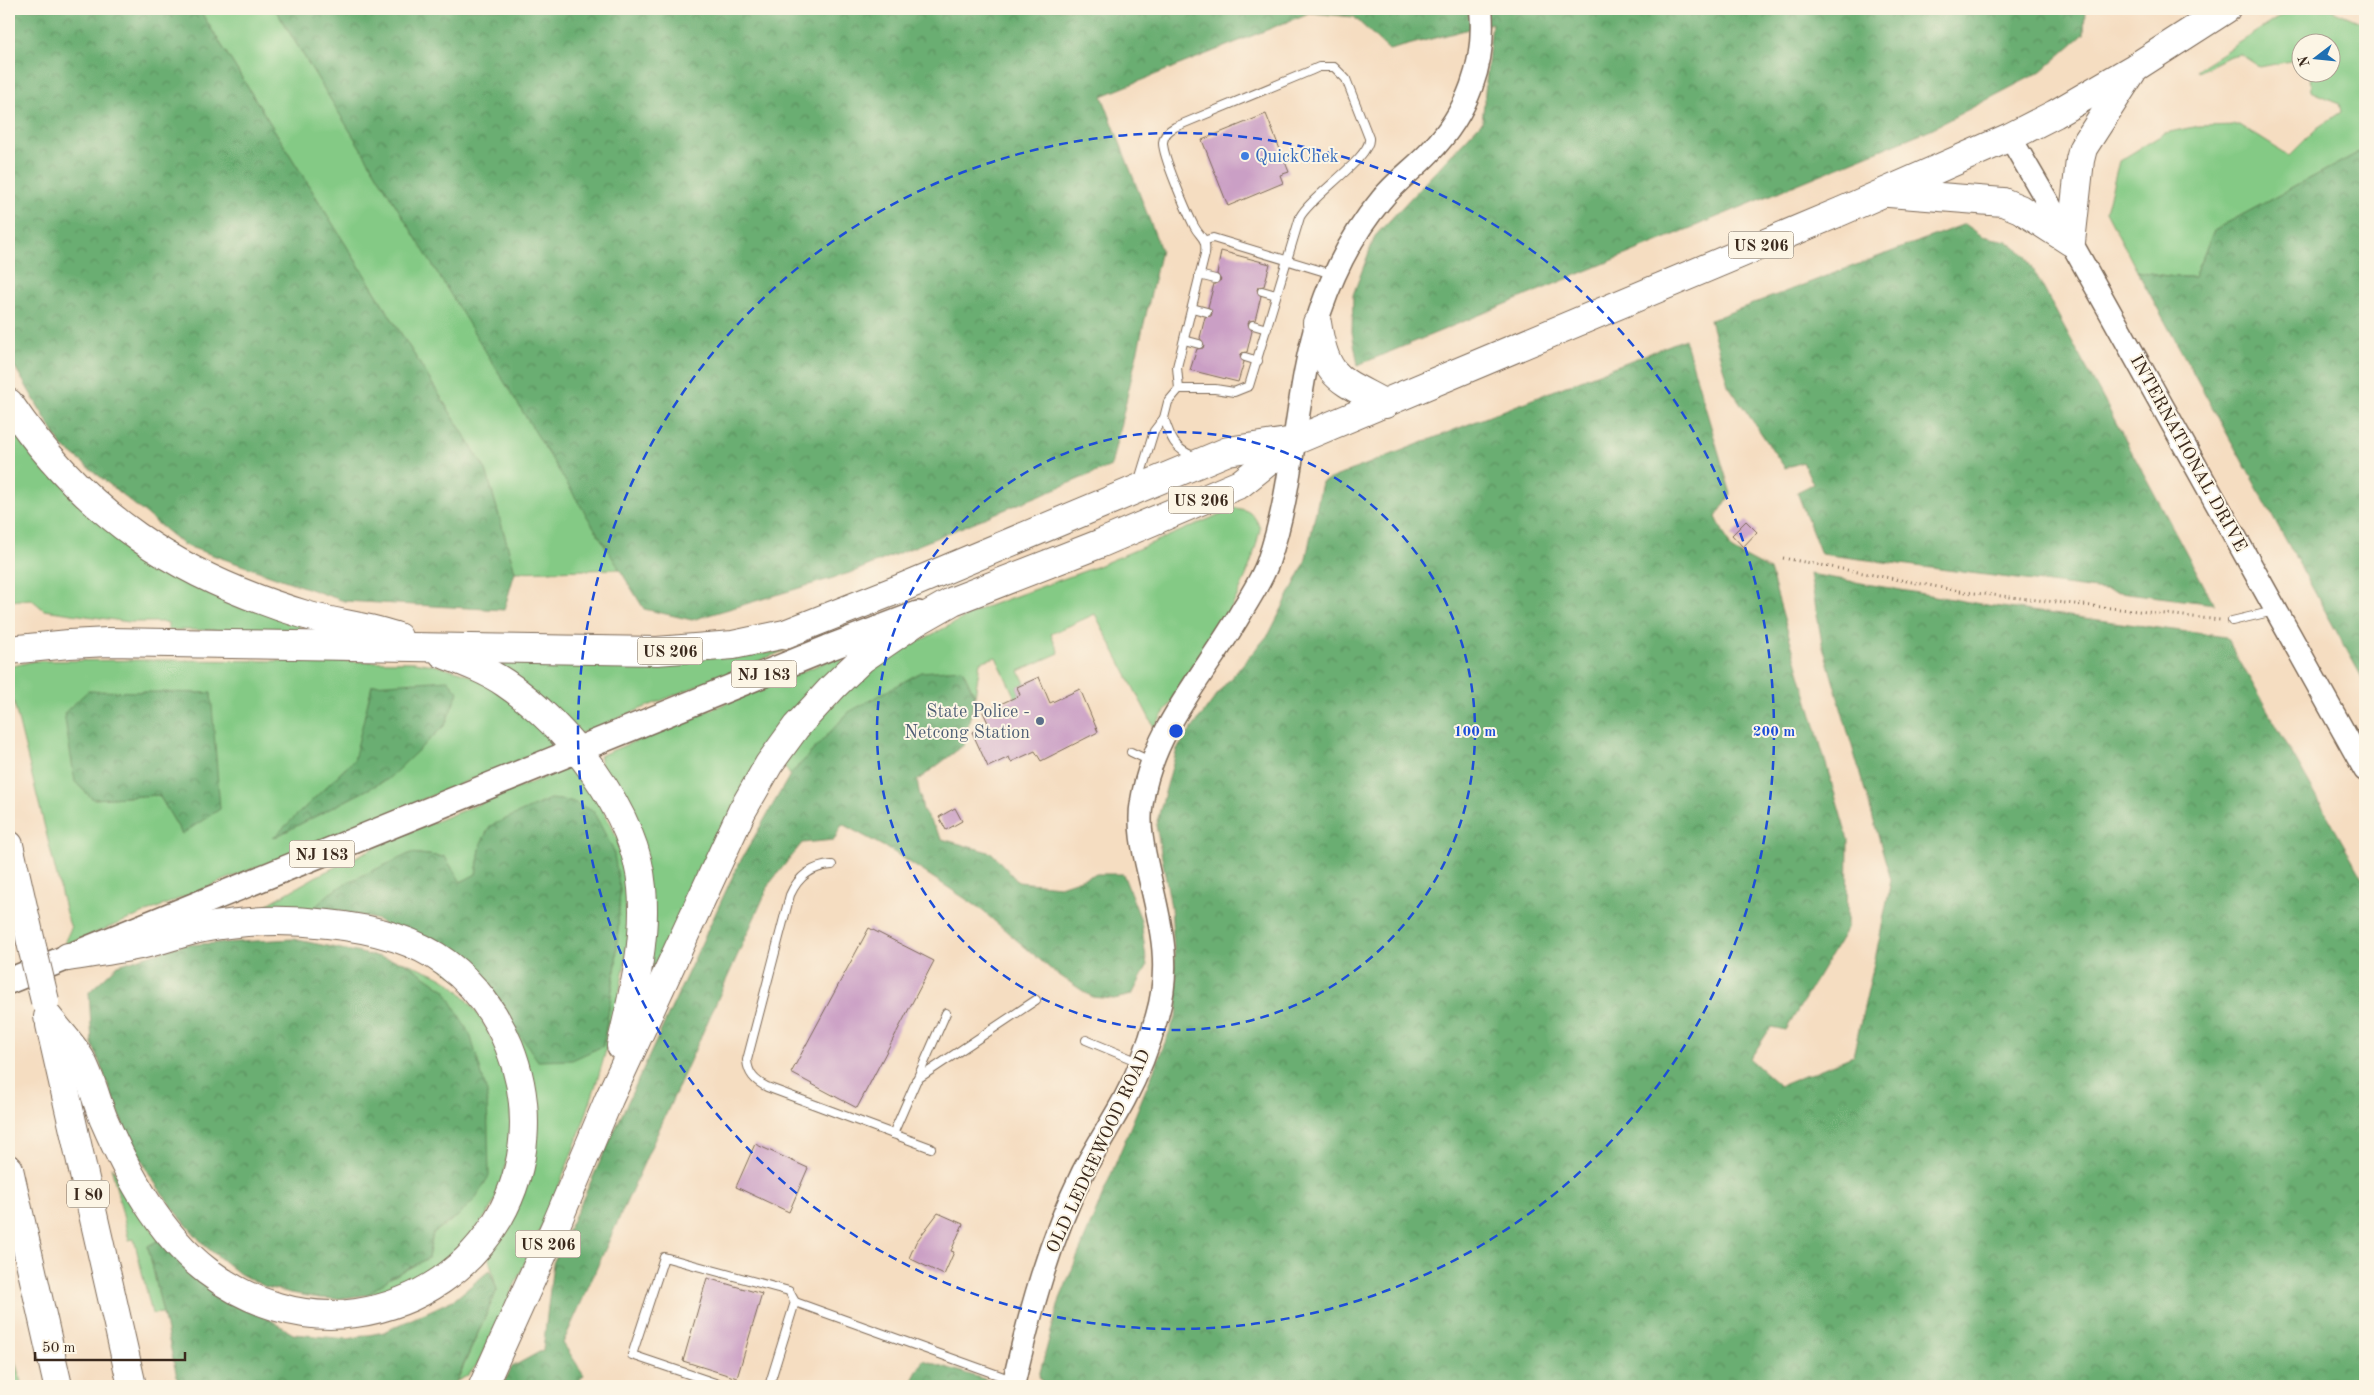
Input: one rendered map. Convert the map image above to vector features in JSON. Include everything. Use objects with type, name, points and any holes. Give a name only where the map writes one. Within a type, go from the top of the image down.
[{"type":"highway","name":"US 206","points":[[9,650],[108,642],[657,651],[696,650],[760,640],[811,625],[1228,451],[1294,441],[1885,193],[2010,137],[2055,114],[2134,68],[2226,9]]},
{"type":"highway","points":[[1885,193],[2003,202],[2020,209],[2072,242],[2080,160],[2083,148],[2134,68]]},
{"type":"highway","points":[[1317,322],[1325,357],[1335,375],[1385,404]]},
{"type":"highway","points":[[9,403],[49,458],[80,491],[115,522],[157,550],[203,575],[265,600],[321,619],[381,630],[488,672],[542,712],[576,751],[600,781],[619,812],[633,844],[642,886],[643,926],[638,964],[609,1099]]},
{"type":"highway","name":"US 206","points":[[483,1386],[556,1225],[609,1099],[742,811],[769,764],[796,726],[833,686],[862,660],[893,636],[953,601],[1082,551],[1240,484],[1294,441]]},
{"type":"highway","name":"I 80","points":[[9,845],[132,1386]]},
{"type":"highway","points":[[46,1009],[81,1059],[118,1149],[152,1211],[174,1240],[197,1262],[232,1288],[256,1300],[283,1309],[315,1315],[348,1314],[374,1310],[414,1298],[448,1275],[475,1250],[492,1229],[506,1206],[516,1180],[522,1154],[524,1104],[516,1064],[503,1030],[488,1007],[465,979],[444,962],[420,948],[386,935],[332,924],[261,921],[202,928],[144,945],[68,957]]},
{"type":"highway","points":[[9,1169],[58,1386]]},
{"type":"main road","name":"NJ 183","points":[[9,981],[828,648],[953,601]]},
{"type":"street","name":"OLD LEDGEWOOD ROAD","points":[[1014,1383],[1024,1334],[1058,1228],[1084,1170],[1126,1098],[1157,1017],[1165,981],[1163,944],[1140,827],[1141,805],[1152,762],[1165,733],[1222,646],[1267,565],[1283,505],[1317,322],[1334,274],[1357,232],[1380,200],[1431,151],[1453,125],[1462,108],[1479,64],[1482,37],[1481,9]]},
{"type":"street","name":"INTERNATIONAL DRIVE","points":[[2010,137],[2072,242],[2365,770]]},
{"type":"lane","points":[[1118,498],[1142,474],[1154,431],[1164,418],[1168,402],[1179,389],[1177,367],[1205,254],[1206,240],[1194,226],[1166,156],[1163,143],[1166,134],[1175,127],[1290,79],[1329,66],[1334,67],[1346,78],[1370,142],[1366,151],[1356,162],[1332,181],[1303,212],[1286,259],[1252,382],[1240,391],[1215,388],[1179,389]]},
{"type":"lane","points":[[1206,240],[1213,238],[1334,274]]},
{"type":"lane","points":[[1199,275],[1215,279]]},
{"type":"lane","points":[[1262,291],[1276,295]]},
{"type":"lane","points":[[1192,308],[1207,312]]},
{"type":"lane","points":[[1253,325],[1267,329]]},
{"type":"lane","points":[[1184,340],[1199,344]]},
{"type":"lane","points":[[1245,357],[1258,361]]},
{"type":"lane","points":[[1164,418],[1171,439],[1180,450],[1208,460]]},
{"type":"lane","points":[[2232,621],[2276,611]]},
{"type":"lane","points":[[1131,752],[1152,762]]},
{"type":"lane","points":[[832,865],[817,868],[804,875],[790,895],[747,1060],[748,1068],[755,1079],[767,1087],[931,1148]]},
{"type":"lane","points":[[916,1080],[1036,1000]]},
{"type":"lane","points":[[893,1134],[946,1013]]},
{"type":"lane","points":[[1086,1040],[1141,1063]]},
{"type":"lane","points":[[724,1386],[632,1355],[664,1256],[789,1291],[795,1302],[1014,1383]]},
{"type":"lane","points":[[769,1386],[795,1302]]},
{"type":"path","points":[[1783,558],[1965,592],[2232,621]]},
{"type":"green space","points":[[9,9],[199,9],[486,470],[515,572],[504,610],[344,601],[184,545],[61,445],[9,357]]},
{"type":"green space","points":[[199,9],[275,9],[620,569],[515,572],[486,470]]},
{"type":"green space","points":[[275,9],[2085,9],[2084,34],[2042,71],[1931,129],[1358,365],[1352,332],[1353,295],[1375,236],[1482,122],[1492,23],[1389,50],[1354,17],[1309,13],[1102,96],[1161,250],[1111,466],[853,572],[692,620],[644,609]]},
{"type":"green space","points":[[2292,9],[2330,9],[2365,24],[2365,149],[2214,230],[2194,277],[2174,277],[2137,271],[2106,211],[2119,161],[2165,133],[2198,126],[2240,125],[2289,156],[2317,128],[2341,112],[2339,103],[2311,91],[2310,82],[2342,82],[2342,32],[2292,32],[2292,61],[2260,67],[2240,54],[2230,56],[2198,72],[2197,69]]},
{"type":"green space","points":[[2365,149],[2365,683],[2137,271],[2174,277],[2194,277],[2214,230]]},
{"type":"green space","points":[[1965,224],[1982,236],[2007,241],[2026,256],[2214,604],[1821,554],[1797,492],[1813,484],[1803,462],[1785,468],[1728,385],[1710,320]]},
{"type":"green space","points":[[1685,339],[1731,494],[1716,517],[1732,550],[1770,570],[1848,840],[1847,928],[1786,1030],[1771,1027],[1750,1059],[1780,1086],[1853,1056],[1891,880],[1822,643],[1810,574],[1986,605],[2226,637],[2365,882],[2365,1386],[1044,1386],[1039,1376],[1060,1299],[1178,1011],[1171,907],[1156,825],[1177,749],[1222,688],[1269,634],[1305,563],[1322,482]]},
{"type":"green space","points":[[9,421],[43,468],[300,626],[300,630],[168,630],[168,623],[165,622],[129,622],[44,610],[31,599],[9,601]]},
{"type":"green space","points":[[1235,508],[1248,512],[1254,517],[1260,529],[1253,556],[1243,583],[1218,633],[1154,727],[1095,614],[1051,634],[1059,653],[1019,671],[1025,683],[1017,687],[1028,713],[1023,715],[996,657],[980,662],[975,696],[962,669],[849,712],[790,775],[783,764],[815,723],[843,694],[874,667],[908,647],[983,608],[1093,568]]},
{"type":"green space","points":[[786,650],[579,734],[489,661],[748,656]]},
{"type":"green space","points":[[842,655],[844,659],[651,970],[599,756]]},
{"type":"green space","points":[[152,660],[422,663],[462,673],[488,685],[529,716],[553,744],[551,747],[66,945],[65,941],[71,928],[11,691],[9,690],[9,667],[34,661]],"holes":[[[186,693],[210,693],[182,834],[159,795],[93,799],[75,782]],[[354,760],[388,779],[275,837]]]},
{"type":"green space","points":[[962,669],[975,696],[964,745],[917,781],[923,810],[942,839],[992,853],[1018,882],[1060,886],[1096,874],[1123,874],[1141,920],[1147,966],[1132,995],[1114,999],[1092,997],[1053,971],[978,907],[892,851],[842,824],[834,840],[802,843],[770,883],[563,1343],[584,1375],[574,1386],[502,1386],[512,1367],[543,1350],[553,1263],[737,867],[790,775],[849,712],[921,672]]},
{"type":"green space","points":[[448,680],[458,692],[445,725],[388,779],[273,838],[354,760],[372,685]]},
{"type":"green space","points":[[88,691],[211,693],[220,809],[182,834],[159,795],[93,799],[75,782],[64,713]]},
{"type":"green space","points":[[572,766],[610,822],[623,854],[627,871],[631,899],[630,924],[621,985],[610,1035],[596,1084],[561,1180],[477,1365],[467,1376],[457,1381],[497,1290],[486,1253],[519,1203],[508,1017],[603,1046],[616,964],[620,889],[481,843],[476,875],[460,882],[445,857],[411,853],[329,894],[312,910],[268,907],[268,904],[315,877],[390,840]]},
{"type":"green space","points":[[550,799],[571,801],[593,811],[613,849],[620,889],[616,964],[603,1046],[572,1060],[538,1061],[508,1017],[378,920],[340,911],[312,910],[329,894],[346,883],[411,853],[445,857],[461,882],[476,874],[481,843],[490,826]]},
{"type":"green space","points":[[293,939],[404,962],[445,990],[471,1037],[487,1093],[489,1176],[475,1199],[458,1216],[433,1233],[428,1258],[390,1278],[367,1295],[337,1299],[319,1298],[266,1287],[240,1274],[205,1246],[176,1213],[153,1180],[127,1135],[92,1043],[89,992],[118,965],[182,945]]},
{"type":"green space","points":[[404,962],[431,972],[449,982],[477,1013],[487,1029],[502,1064],[511,1099],[512,1124],[499,1191],[492,1206],[469,1237],[435,1266],[398,1290],[396,1287],[367,1295],[390,1278],[428,1258],[433,1233],[458,1216],[445,990]]},
{"type":"green space","points":[[111,1166],[159,1240],[148,1246],[163,1313],[152,1314],[134,1239],[129,1240]]},
{"type":"green space","points":[[159,1240],[216,1296],[271,1320],[293,1334],[348,1339],[384,1332],[455,1299],[490,1270],[497,1290],[454,1386],[179,1386],[148,1246]]},
{"type":"green space","points":[[9,1339],[22,1386],[9,1386]]},
{"type":"green space","points":[[923,1360],[987,1380],[988,1386],[909,1386]]},
{"type":"building","name":"QuickChek","points":[[1266,114],[1289,172],[1280,175],[1283,183],[1228,206],[1202,140]]},
{"type":"building","points":[[1221,251],[1270,264],[1264,286],[1258,287],[1257,290],[1261,296],[1255,320],[1249,321],[1248,324],[1252,331],[1247,352],[1242,353],[1240,356],[1244,362],[1238,382],[1190,370],[1197,349],[1203,348],[1204,345],[1200,338],[1205,317],[1211,316],[1212,313],[1208,307],[1214,284],[1221,280],[1217,274]]},
{"type":"building","points":[[1746,521],[1757,532],[1743,547],[1732,535]]},
{"type":"building","name":"State Police - Netcong Station","points":[[1039,677],[1050,703],[1080,689],[1098,732],[1041,761],[1035,751],[1011,762],[1009,757],[988,767],[972,732],[989,725],[983,712],[1020,695],[1017,687]]},
{"type":"building","points":[[955,808],[962,821],[946,830],[939,817]]},
{"type":"building","points":[[869,928],[934,961],[857,1108],[791,1073]]},
{"type":"building","points":[[755,1144],[808,1168],[789,1212],[736,1187]]},
{"type":"building","points":[[938,1213],[963,1224],[951,1251],[954,1252],[944,1275],[909,1258],[916,1242]]},
{"type":"building","points":[[707,1278],[762,1294],[737,1378],[683,1361]]},
{"type":"place","name":"QuickChek","points":[[1245,156]]},
{"type":"place","name":"State Police - Netcong Station","points":[[1040,721]]}]
